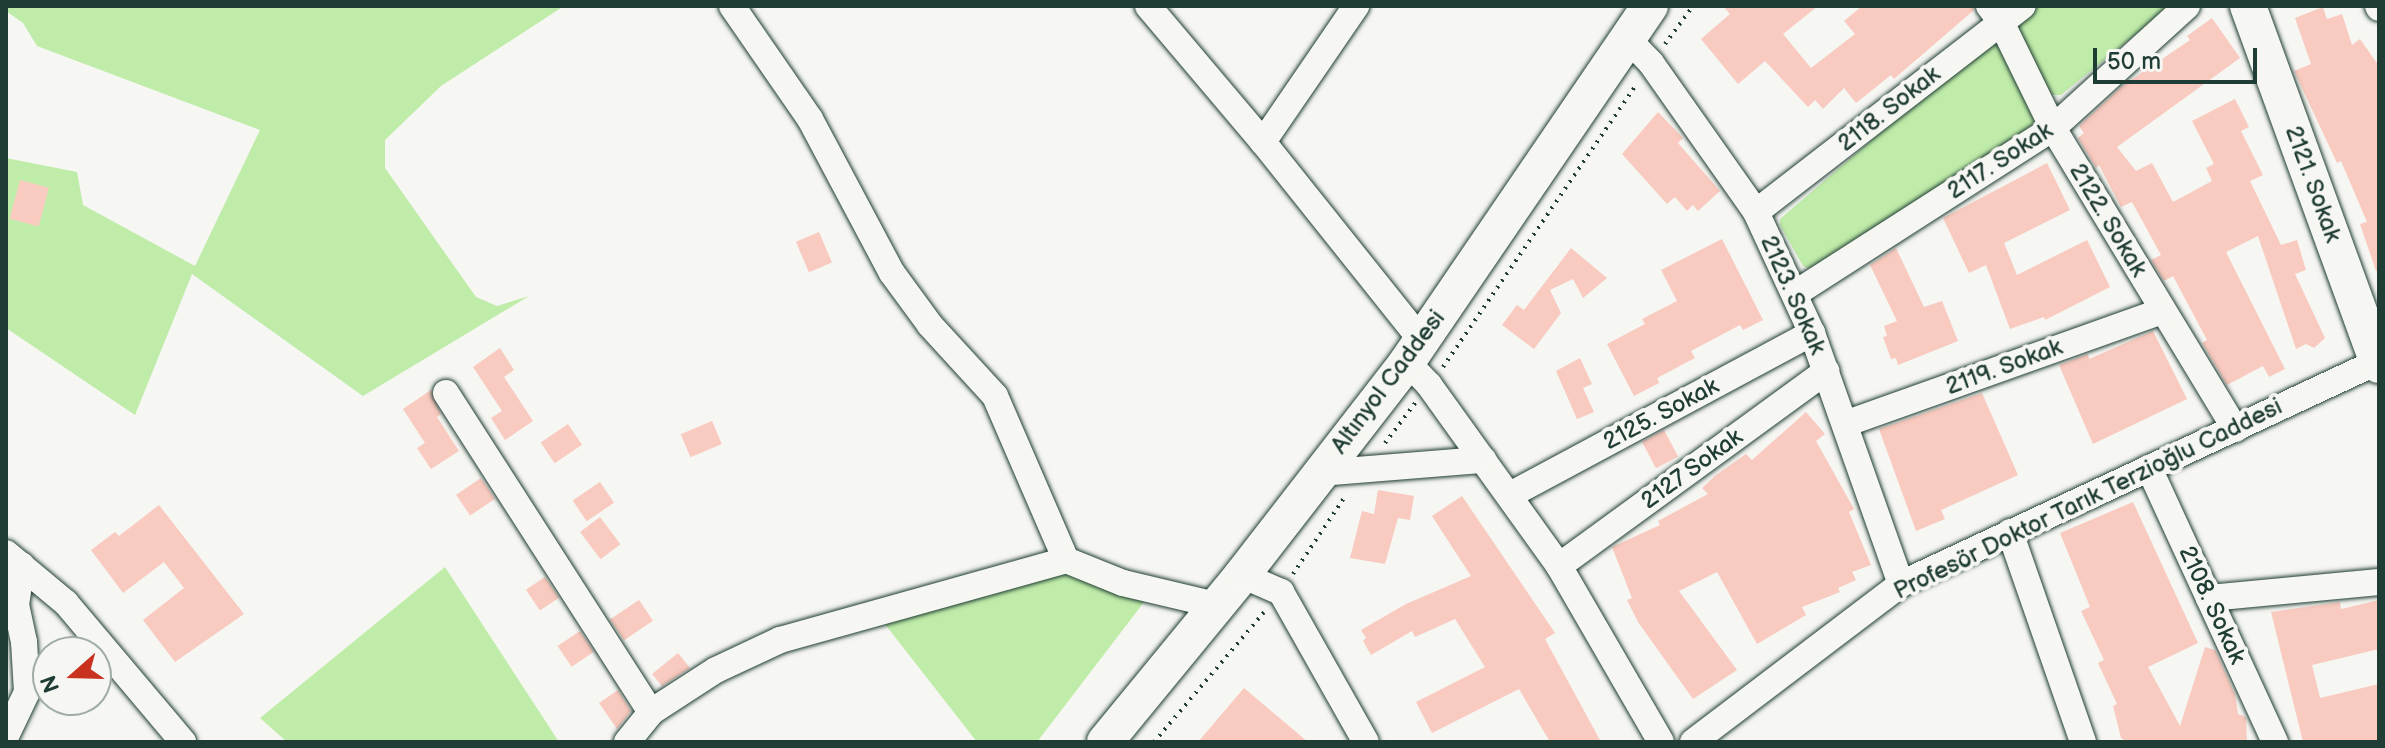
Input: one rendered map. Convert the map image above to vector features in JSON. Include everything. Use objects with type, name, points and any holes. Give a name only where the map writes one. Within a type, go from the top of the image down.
[{"type":"main road","name":"Altınyol Caddesi","points":[[1105,742],[1242,575],[1414,351],[1650,6]]},
{"type":"main road","name":"2121. Sokak","points":[[2248,6],[2378,362]]},
{"type":"street","points":[[732,6],[810,119],[892,273],[930,325],[995,396],[1066,560]]},
{"type":"street","points":[[1148,6],[1263,142],[1414,351],[1429,385],[1559,566],[1661,742]]},
{"type":"street","points":[[1263,142],[1356,6]]},
{"type":"street","name":"2118. Sokak","points":[[1756,212],[1995,14],[2023,6]]},
{"type":"street","name":"2117. Sokak","points":[[1796,293],[2053,128],[2187,6]]},
{"type":"street","name":"2122. Sokak","points":[[1995,14],[2053,128],[2235,429]]},
{"type":"street","name":"2123. Sokak","points":[[1627,38],[1651,63],[1756,212],[1812,333],[1901,584]]},
{"type":"street","name":"2119. Sokak","points":[[1845,424],[2162,311]]},
{"type":"street","name":"2125. Sokak","points":[[1510,495],[1812,333]]},
{"type":"street","name":"Profesör Doktor Tarık Terzioğlu Caddesi","points":[[1693,742],[1901,584],[2378,362]]},
{"type":"street","name":"2127 Sokak","points":[[1559,566],[1826,371]]},
{"type":"street","points":[[446,393],[651,712]]},
{"type":"street","points":[[1320,473],[1483,460]]},
{"type":"street","name":"2108. Sokak","points":[[2149,468],[2275,742]]},
{"type":"street","points":[[2010,532],[2083,742]]},
{"type":"street","points":[[6,736],[27,692],[24,642],[16,605],[14,559]]},
{"type":"street","points":[[14,559],[75,613],[183,742]]},
{"type":"street","points":[[627,742],[651,712],[716,670],[780,640],[1066,560],[1123,583],[1216,605]]},
{"type":"street","points":[[1242,575],[1281,592],[1366,742]]},
{"type":"street","points":[[2209,598],[2379,582]]},
{"type":"green space","points":[[6,6],[564,6],[441,86],[385,140],[385,168],[476,297],[497,306],[529,296],[363,396],[192,274],[135,415],[6,328],[6,158],[77,172],[83,205],[195,266],[260,130],[37,46],[23,23],[6,11]]},
{"type":"green space","points":[[2039,6],[2171,6],[2061,95],[2051,95],[2016,27]]},
{"type":"green space","points":[[1987,41],[2000,41],[2039,122],[1810,269],[1803,266],[1780,225],[1780,219]]},
{"type":"green space","points":[[1066,560],[1154,589],[1037,742],[977,742],[877,614]]},
{"type":"green space","points":[[445,567],[559,742],[287,742],[260,718]]},
{"type":"building","points":[[1723,6],[1818,6],[1783,34],[1811,68],[1855,34],[1844,21],[1862,6],[1973,6],[1974,10],[1894,79],[1891,75],[1856,103],[1844,88],[1823,109],[1815,100],[1808,107],[1765,61],[1738,84],[1701,39],[1730,14]]},
{"type":"building","points":[[2323,7],[2327,19],[2342,14],[2352,45],[2360,39],[2379,66],[2379,270],[2376,271],[2360,224],[2367,222],[2341,161],[2337,163],[2294,71],[2311,64],[2295,18]]},
{"type":"building","points":[[2212,18],[2240,58],[2117,147],[2136,171],[2152,163],[2173,202],[2212,181],[2206,168],[2214,164],[2192,121],[2235,99],[2249,127],[2241,131],[2263,175],[2250,181],[2281,245],[2297,240],[2306,270],[2295,274],[2325,338],[2314,348],[2306,344],[2296,349],[2258,236],[2226,252],[2285,369],[2269,377],[2263,366],[2227,385],[2202,343],[2207,340],[2173,276],[2164,281],[2151,260],[2161,255],[2132,202],[2121,207],[2099,165],[2096,168],[2078,138],[2084,133],[2079,126],[2121,87],[2190,40],[2187,36]]},
{"type":"building","points":[[1658,112],[1683,138],[1678,143],[1720,191],[1698,211],[1693,205],[1687,211],[1675,197],[1667,204],[1622,154]]},
{"type":"building","points":[[2047,163],[2070,210],[2004,243],[2017,275],[2087,240],[2110,287],[2045,320],[2044,317],[2010,329],[1986,265],[1969,273],[1943,218]]},
{"type":"building","points":[[20,180],[49,188],[39,226],[10,219]]},
{"type":"building","points":[[819,232],[832,262],[809,272],[796,242]]},
{"type":"building","points":[[1722,239],[1763,320],[1743,330],[1740,325],[1691,351],[1695,358],[1657,378],[1659,383],[1634,396],[1607,344],[1645,324],[1642,319],[1677,301],[1661,270]]},
{"type":"building","points":[[1571,248],[1607,278],[1583,298],[1573,279],[1550,290],[1561,313],[1534,349],[1502,325],[1517,305],[1524,310]]},
{"type":"building","points":[[1896,248],[1924,307],[1942,301],[1958,341],[1898,365],[1896,358],[1891,359],[1883,337],[1887,336],[1884,326],[1897,321],[1870,265]]},
{"type":"building","points":[[2153,331],[2187,399],[2093,444],[2059,365],[2088,354],[2089,359]]},
{"type":"building","points":[[500,348],[514,370],[504,377],[533,421],[505,440],[491,418],[502,411],[473,367]]},
{"type":"building","points":[[1580,358],[1592,384],[1583,388],[1594,412],[1577,419],[1556,371]]},
{"type":"building","points":[[431,390],[441,414],[437,417],[459,451],[431,469],[417,448],[425,443],[403,409]]},
{"type":"building","points":[[1982,393],[2018,475],[1941,510],[1945,519],[1916,531],[1879,429]]},
{"type":"building","points":[[1806,412],[1825,434],[1816,441],[1854,509],[1849,512],[1871,565],[1852,572],[1856,580],[1838,588],[1840,592],[1802,607],[1806,615],[1757,644],[1717,572],[1679,591],[1737,670],[1693,699],[1638,622],[1627,600],[1632,598],[1612,547],[1660,525],[1658,521],[1708,494],[1702,488],[1716,475],[1746,454],[1752,460]]},
{"type":"building","points":[[712,421],[722,444],[690,457],[681,434]]},
{"type":"building","points":[[568,424],[582,445],[555,463],[541,442]]},
{"type":"building","points":[[1664,430],[1678,456],[1656,468],[1642,442]]},
{"type":"building","points":[[481,478],[495,499],[470,516],[456,495]]},
{"type":"building","points":[[600,482],[614,503],[587,521],[573,500]]},
{"type":"building","points":[[1378,490],[1414,496],[1410,520],[1398,518],[1385,564],[1350,558],[1362,511],[1374,514]]},
{"type":"building","points":[[1462,496],[1555,633],[1545,639],[1601,742],[1550,742],[1519,689],[1432,733],[1416,702],[1485,667],[1455,619],[1415,637],[1412,631],[1371,655],[1363,641],[1366,638],[1361,630],[1406,604],[1471,576],[1432,516]]},
{"type":"building","points":[[2133,502],[2198,643],[2148,667],[2180,726],[2205,647],[2215,650],[2235,694],[2238,714],[2246,717],[2247,742],[2128,742],[2121,738],[2113,706],[2117,704],[2098,663],[2104,660],[2081,611],[2090,607],[2060,533]]},
{"type":"building","points":[[159,505],[244,614],[175,662],[143,620],[184,588],[164,562],[123,593],[91,550],[115,532],[119,536]]},
{"type":"building","points":[[600,517],[620,544],[600,559],[580,532]]},
{"type":"building","points":[[545,577],[559,598],[540,611],[526,590]]},
{"type":"building","points":[[639,600],[653,621],[624,640],[610,620]]},
{"type":"building","points":[[2379,600],[2379,649],[2312,665],[2320,698],[2379,684],[2379,742],[2303,742],[2271,612],[2340,602],[2341,609]]},
{"type":"building","points":[[580,631],[594,652],[572,667],[558,646]]},
{"type":"building","points":[[678,653],[690,668],[662,686],[652,674]]},
{"type":"building","points":[[1244,688],[1308,742],[1198,742]]},
{"type":"building","points":[[618,690],[631,711],[617,729],[599,703]]}]
